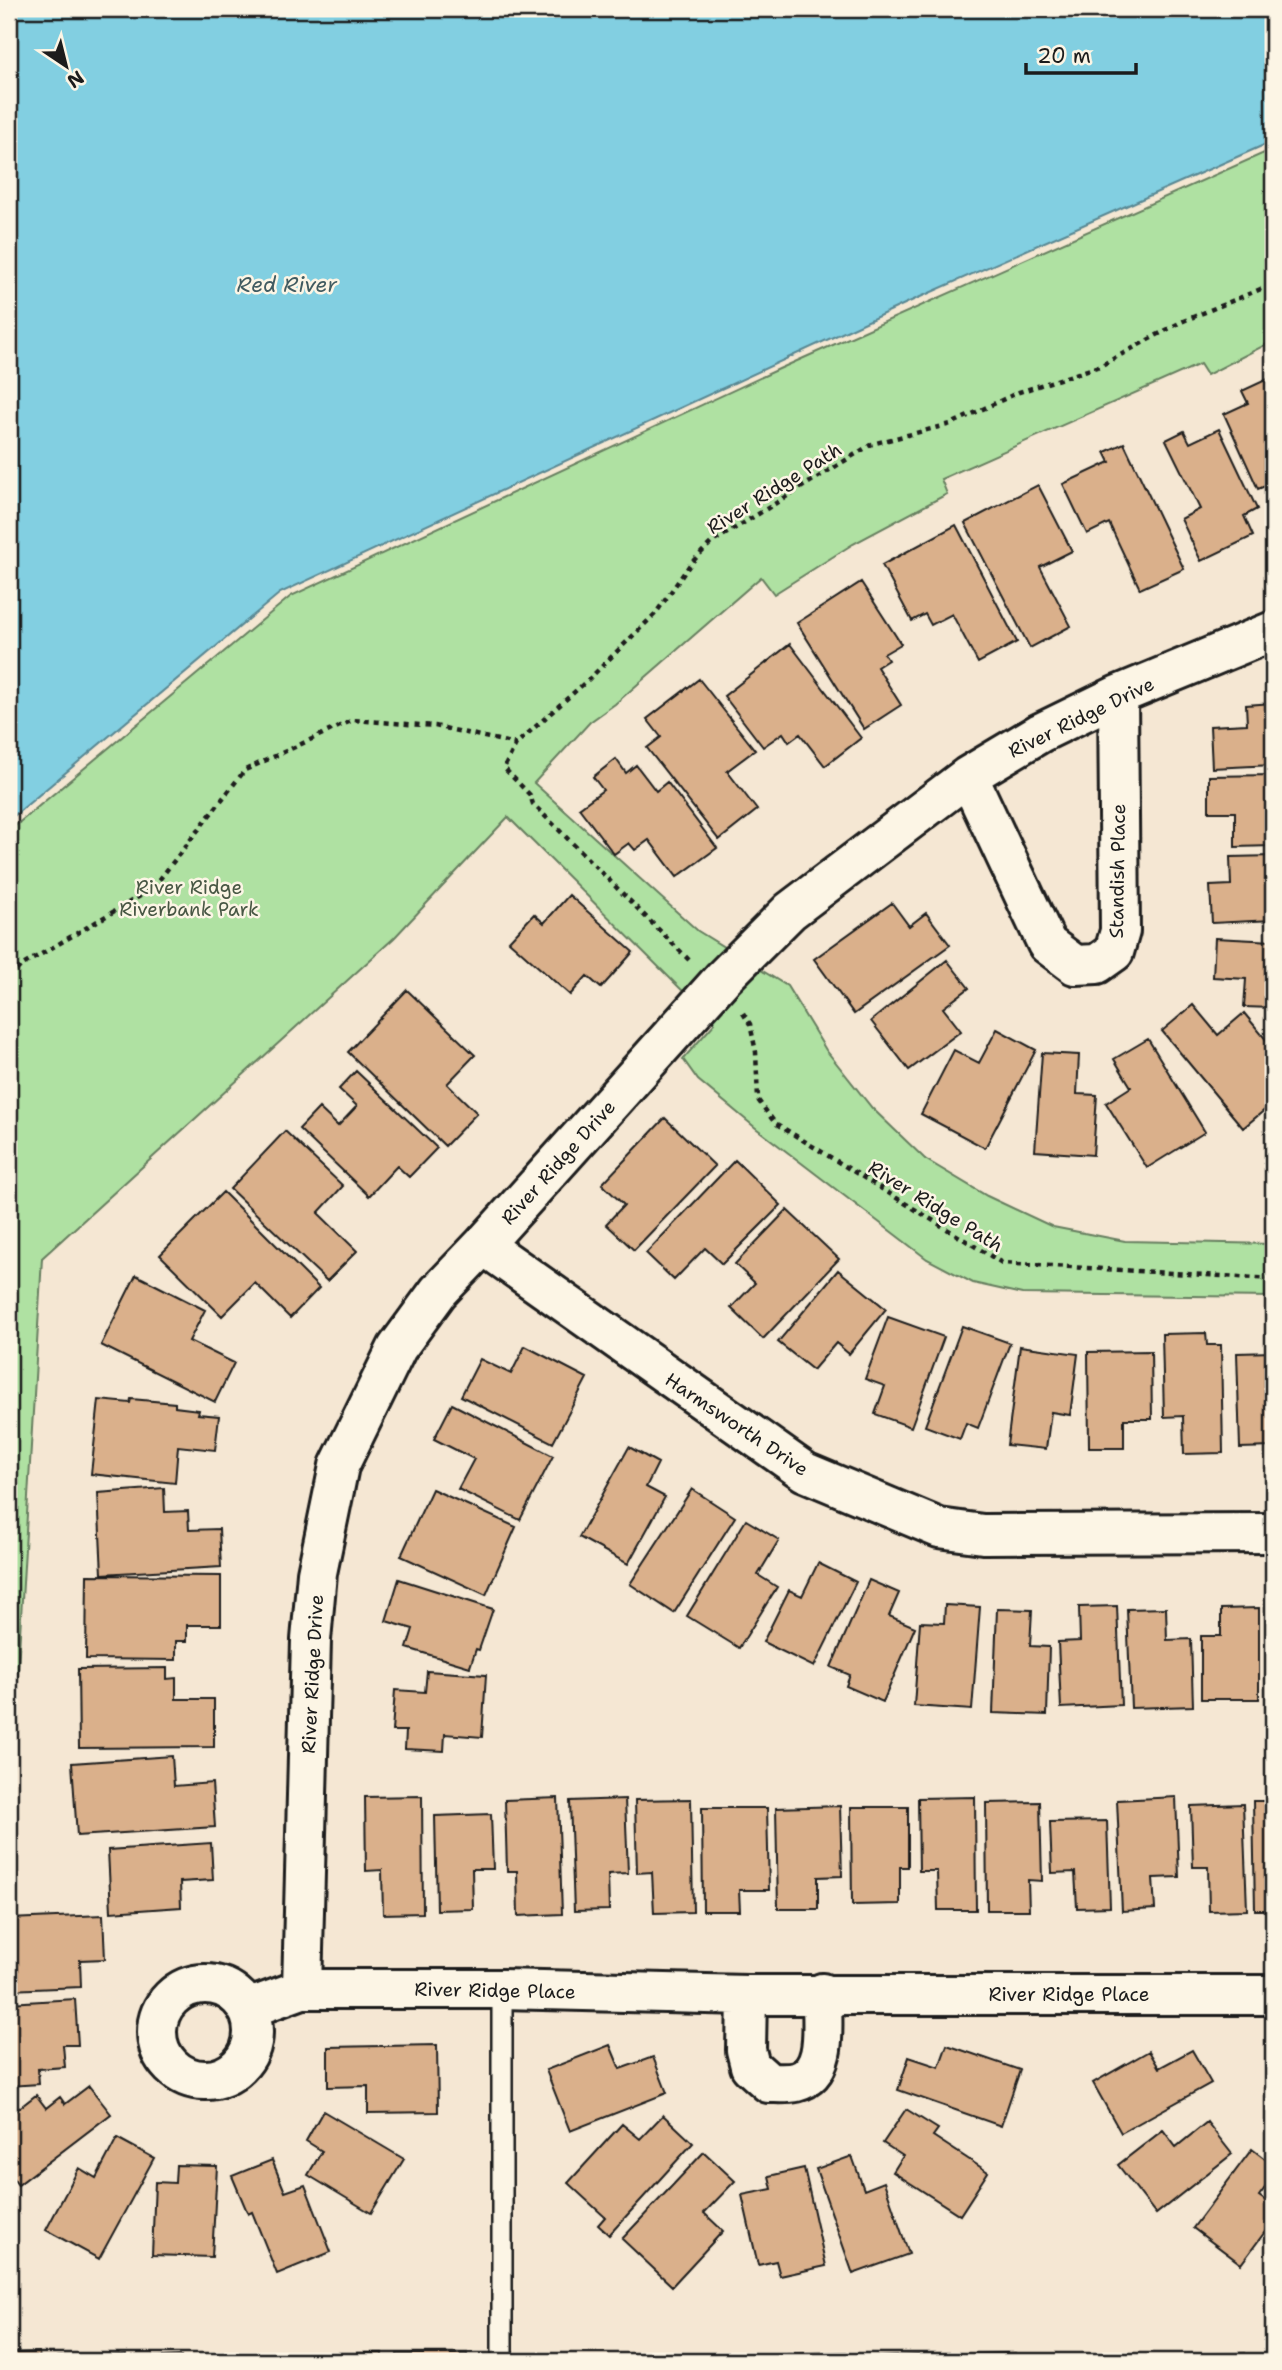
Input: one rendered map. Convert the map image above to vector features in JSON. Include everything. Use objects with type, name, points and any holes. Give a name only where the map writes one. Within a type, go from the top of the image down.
[{"type":"street","name":"River Ridge Drive","points":[[302,1989],[311,1640],[317,1573],[339,1466],[397,1348],[438,1292],[723,978],[790,911],[968,776],[1040,733],[1118,695],[1273,631]]},
{"type":"street","name":"Standish Place","points":[[968,776],[1047,944],[1075,965],[1097,964],[1114,952],[1120,931],[1118,695]]},
{"type":"street","name":"Harmsworth Drive","points":[[483,1245],[805,1472],[939,1528],[983,1534],[1273,1533]]},
{"type":"street","name":"River Ridge Place","points":[[247,2009],[302,1989],[747,1994],[1273,1995]]},
{"type":"street","points":[[747,1994],[747,2050],[750,2066],[769,2083],[798,2082],[816,2069],[821,2052],[822,1993]]},
{"type":"lane","points":[[502,1990],[502,2361]]},
{"type":"path","name":"River Ridge Path","points":[[516,744],[589,679],[656,613],[691,563],[711,543],[872,444],[951,424],[1020,392],[1101,366],[1181,322],[1273,284]]},
{"type":"path","points":[[9,977],[20,966],[152,890],[245,770],[353,720],[435,726],[516,744],[504,768],[530,794],[533,804],[694,965]]},
{"type":"path","name":"River Ridge Path","points":[[739,1008],[750,1024],[756,1052],[758,1100],[775,1124],[1002,1263],[1273,1279]]},
{"type":"green space","name":"River Ridge Riverbank Park","points":[[1273,149],[1273,341],[1207,375],[1200,364],[941,479],[947,494],[853,544],[774,594],[761,577],[615,704],[590,722],[534,783],[698,931],[787,986],[826,1050],[872,1108],[925,1159],[987,1196],[1053,1227],[1125,1241],[1273,1244],[1273,1297],[1022,1294],[973,1283],[927,1259],[757,1129],[698,1080],[683,1059],[715,1023],[508,817],[394,938],[42,1258],[9,1822],[9,831],[291,596],[779,369]]},
{"type":"water","name":"Red River","points":[[9,9],[1273,9],[1273,141],[909,302],[280,593],[9,820]]},
{"type":"building","points":[[1272,377],[1273,483],[1258,489],[1224,414],[1248,403],[1242,391]]},
{"type":"building","points":[[1219,429],[1257,509],[1244,516],[1253,536],[1201,561],[1181,519],[1200,509],[1166,440],[1184,431],[1190,443]]},
{"type":"building","points":[[1124,443],[1184,569],[1140,589],[1109,523],[1087,534],[1063,484],[1110,462],[1105,452]]},
{"type":"building","points":[[1038,485],[1072,551],[1040,567],[1071,626],[1030,648],[965,523]]},
{"type":"building","points":[[956,525],[1017,642],[978,663],[952,614],[931,625],[925,614],[912,621],[882,565]]},
{"type":"building","points":[[861,582],[901,644],[884,654],[888,660],[877,667],[901,705],[864,729],[797,623]]},
{"type":"building","points":[[790,644],[861,738],[825,766],[800,734],[789,742],[783,733],[763,747],[724,696]]},
{"type":"building","points":[[699,679],[755,750],[727,771],[757,810],[719,840],[647,748],[661,737],[647,719]]},
{"type":"building","points":[[1273,703],[1273,765],[1212,768],[1210,726],[1247,724],[1246,705]]},
{"type":"building","points":[[616,759],[626,773],[636,765],[656,791],[667,782],[717,848],[677,877],[649,840],[635,850],[629,843],[614,854],[579,808],[603,790],[593,777]]},
{"type":"building","points":[[1273,775],[1273,846],[1235,847],[1235,812],[1209,812],[1209,776]]},
{"type":"building","points":[[1273,856],[1273,920],[1212,923],[1210,886],[1231,885],[1230,857]]},
{"type":"building","points":[[569,895],[633,952],[601,988],[587,976],[570,995],[509,941],[534,914],[544,923]]},
{"type":"building","points":[[892,903],[909,926],[926,913],[950,945],[854,1014],[814,959]]},
{"type":"building","points":[[1215,938],[1273,941],[1273,1008],[1244,1007],[1246,979],[1213,977]]},
{"type":"building","points":[[947,960],[969,988],[943,1008],[961,1031],[909,1070],[871,1021]]},
{"type":"building","points":[[407,990],[475,1055],[447,1084],[477,1113],[445,1146],[348,1052]]},
{"type":"building","points":[[1193,1005],[1218,1035],[1244,1013],[1273,1048],[1273,1103],[1243,1128],[1162,1031]]},
{"type":"building","points":[[997,1029],[1036,1050],[985,1148],[921,1114],[954,1050],[979,1063]]},
{"type":"building","points":[[1148,1039],[1205,1132],[1147,1168],[1106,1103],[1131,1087],[1114,1059]]},
{"type":"building","points":[[1042,1053],[1079,1055],[1077,1094],[1097,1095],[1093,1155],[1035,1151]]},
{"type":"building","points":[[356,1071],[437,1148],[409,1177],[397,1166],[369,1196],[299,1129],[319,1108],[338,1126],[357,1106],[339,1089]]},
{"type":"building","points":[[665,1118],[715,1166],[634,1250],[606,1224],[624,1205],[602,1184]]},
{"type":"building","points":[[285,1131],[343,1186],[318,1213],[357,1251],[327,1281],[230,1189]]},
{"type":"building","points":[[735,1160],[781,1205],[722,1264],[705,1248],[674,1280],[646,1253]]},
{"type":"building","points":[[223,1192],[319,1288],[290,1318],[255,1283],[222,1316],[160,1255]]},
{"type":"building","points":[[787,1210],[839,1259],[763,1339],[731,1308],[755,1283],[735,1264]]},
{"type":"building","points":[[838,1270],[886,1309],[849,1354],[836,1343],[813,1370],[778,1342]]},
{"type":"building","points":[[136,1275],[205,1310],[189,1341],[234,1363],[215,1402],[101,1345]]},
{"type":"building","points":[[888,1317],[944,1337],[911,1427],[875,1414],[885,1386],[865,1379]]},
{"type":"building","points":[[962,1326],[1010,1343],[978,1428],[966,1423],[960,1439],[925,1426]]},
{"type":"building","points":[[1206,1333],[1207,1345],[1221,1345],[1223,1453],[1184,1454],[1183,1416],[1164,1417],[1162,1334]]},
{"type":"building","points":[[525,1346],[587,1378],[553,1443],[461,1396],[480,1359],[511,1374]]},
{"type":"building","points":[[1020,1346],[1078,1354],[1070,1415],[1051,1412],[1046,1449],[1007,1445]]},
{"type":"building","points":[[1151,1351],[1152,1419],[1124,1419],[1124,1448],[1089,1448],[1088,1352]]},
{"type":"building","points":[[1273,1352],[1273,1447],[1240,1448],[1237,1353]]},
{"type":"building","points":[[131,1399],[175,1403],[175,1407],[199,1410],[198,1414],[219,1416],[215,1450],[178,1446],[175,1483],[91,1474],[99,1400],[130,1403]]},
{"type":"building","points":[[452,1404],[553,1456],[520,1520],[458,1489],[474,1459],[434,1439]]},
{"type":"building","points":[[629,1447],[658,1463],[646,1487],[665,1497],[628,1564],[579,1537]]},
{"type":"building","points":[[164,1488],[165,1512],[188,1511],[189,1530],[219,1529],[221,1567],[102,1574],[98,1493]]},
{"type":"building","points":[[432,1489],[516,1527],[486,1595],[401,1556]]},
{"type":"building","points":[[692,1489],[735,1517],[674,1613],[630,1584]]},
{"type":"building","points":[[746,1520],[779,1540],[758,1575],[777,1587],[739,1648],[687,1616]]},
{"type":"building","points":[[818,1563],[856,1582],[814,1667],[763,1642],[789,1590],[802,1596]]},
{"type":"building","points":[[87,1575],[221,1576],[221,1625],[187,1625],[187,1641],[176,1641],[176,1660],[86,1659]]},
{"type":"building","points":[[399,1579],[493,1609],[470,1667],[407,1648],[413,1629],[386,1621]]},
{"type":"building","points":[[869,1580],[899,1593],[889,1616],[915,1627],[883,1702],[846,1686],[850,1675],[831,1667]]},
{"type":"building","points":[[945,1605],[980,1607],[972,1710],[914,1706],[920,1622],[944,1623]]},
{"type":"building","points":[[1117,1606],[1121,1705],[1061,1708],[1058,1642],[1080,1641],[1079,1607]]},
{"type":"building","points":[[1166,1608],[1167,1640],[1191,1639],[1193,1706],[1131,1708],[1127,1609]]},
{"type":"building","points":[[1259,1608],[1259,1699],[1201,1699],[1201,1636],[1221,1636],[1221,1609]]},
{"type":"building","points":[[1269,1608],[1273,1609],[1273,1701],[1268,1701]]},
{"type":"building","points":[[997,1609],[1032,1610],[1030,1646],[1049,1647],[1047,1715],[993,1713]]},
{"type":"building","points":[[167,1668],[167,1679],[176,1678],[176,1699],[214,1699],[214,1747],[79,1748],[78,1669]]},
{"type":"building","points":[[427,1671],[486,1675],[482,1737],[445,1734],[444,1751],[405,1749],[406,1731],[392,1731],[395,1690],[425,1692]]},
{"type":"building","points":[[172,1756],[174,1786],[212,1783],[215,1827],[77,1836],[72,1763]]},
{"type":"building","points":[[422,1796],[423,1913],[383,1914],[382,1870],[366,1871],[365,1797]]},
{"type":"building","points":[[975,1797],[976,1910],[938,1910],[937,1871],[919,1871],[918,1798]]},
{"type":"building","points":[[1176,1797],[1179,1877],[1153,1878],[1155,1909],[1122,1911],[1117,1800]]},
{"type":"building","points":[[558,1798],[562,1914],[518,1916],[517,1871],[507,1871],[505,1800]]},
{"type":"building","points":[[625,1799],[628,1873],[608,1874],[609,1910],[574,1911],[570,1801]]},
{"type":"building","points":[[691,1799],[693,1912],[654,1913],[652,1872],[637,1873],[635,1800]]},
{"type":"building","points":[[1253,1801],[1273,1801],[1273,1910],[1255,1910]]},
{"type":"building","points":[[1040,1802],[1042,1881],[1028,1880],[1029,1910],[987,1910],[986,1803]]},
{"type":"building","points":[[1243,1804],[1247,1910],[1209,1911],[1208,1867],[1193,1867],[1191,1806]]},
{"type":"building","points":[[840,1806],[842,1876],[818,1877],[818,1909],[778,1909],[776,1808]]},
{"type":"building","points":[[851,1807],[908,1807],[908,1867],[900,1867],[900,1904],[852,1905]]},
{"type":"building","points":[[702,1808],[767,1808],[769,1890],[739,1890],[740,1911],[703,1911]]},
{"type":"building","points":[[491,1814],[493,1869],[472,1869],[473,1909],[437,1910],[435,1816]]},
{"type":"building","points":[[1107,1821],[1110,1907],[1077,1908],[1075,1872],[1052,1873],[1050,1822]]},
{"type":"building","points":[[211,1843],[213,1880],[180,1882],[181,1907],[111,1912],[108,1850]]},
{"type":"building","points":[[103,1915],[105,1959],[80,1960],[81,1987],[9,1990],[9,1919]]},
{"type":"building","points":[[75,1999],[78,2045],[63,2045],[65,2067],[38,2069],[39,2084],[9,2086],[9,2003]]},
{"type":"building","points":[[437,2045],[438,2112],[368,2113],[368,2086],[328,2087],[328,2047]]},
{"type":"building","points":[[610,2045],[620,2069],[653,2057],[667,2093],[570,2131],[546,2070]]},
{"type":"building","points":[[947,2045],[1020,2070],[1001,2126],[898,2090],[909,2057],[939,2067]]},
{"type":"building","points":[[1192,2050],[1211,2083],[1121,2133],[1093,2083],[1149,2051],[1159,2068]]},
{"type":"building","points":[[89,2086],[111,2114],[18,2185],[9,2173],[9,2116],[36,2095],[46,2108],[60,2097],[65,2104]]},
{"type":"building","points":[[906,2109],[938,2129],[933,2136],[988,2172],[960,2215],[893,2172],[903,2156],[883,2143]]},
{"type":"building","points":[[323,2111],[404,2159],[371,2213],[308,2175],[322,2151],[306,2141]]},
{"type":"building","points":[[663,2115],[693,2143],[609,2235],[598,2225],[605,2217],[568,2183],[622,2124],[640,2139]]},
{"type":"building","points":[[1207,2122],[1232,2154],[1156,2214],[1118,2165],[1163,2130],[1176,2147]]},
{"type":"building","points":[[117,2138],[154,2158],[99,2259],[46,2230],[79,2168],[96,2178]]},
{"type":"building","points":[[1252,2149],[1273,2165],[1273,2177],[1259,2196],[1273,2206],[1273,2221],[1241,2264],[1193,2228]]},
{"type":"building","points":[[704,2152],[735,2181],[704,2213],[723,2231],[672,2286],[622,2239]]},
{"type":"building","points":[[852,2156],[864,2190],[884,2182],[909,2254],[853,2274],[816,2169]]},
{"type":"building","points":[[272,2160],[285,2192],[305,2185],[331,2252],[277,2274],[252,2212],[248,2214],[232,2176]]},
{"type":"building","points":[[176,2165],[217,2166],[212,2257],[152,2255],[155,2182],[175,2183]]},
{"type":"building","points":[[804,2168],[826,2266],[780,2276],[776,2261],[758,2265],[742,2195],[772,2189],[769,2176]]},
{"type":"building","points":[[39,2352],[40,2361],[9,2361],[9,2353]]},
{"type":"building","points":[[846,2352],[846,2361],[776,2361],[776,2354]]},
{"type":"building","points":[[382,2353],[382,2361],[310,2361],[310,2354]]},
{"type":"building","points":[[1015,2353],[1015,2361],[944,2361],[944,2355]]},
{"type":"building","points":[[1245,2353],[1245,2361],[1214,2361],[1214,2354]]},
{"type":"building","points":[[397,2354],[467,2354],[467,2361],[397,2361]]},
{"type":"building","points":[[126,2355],[126,2361],[57,2361],[57,2357]]},
{"type":"building","points":[[918,2355],[918,2361],[858,2361],[858,2358]]},
{"type":"building","points":[[181,2356],[182,2361],[138,2361],[138,2358]]}]
